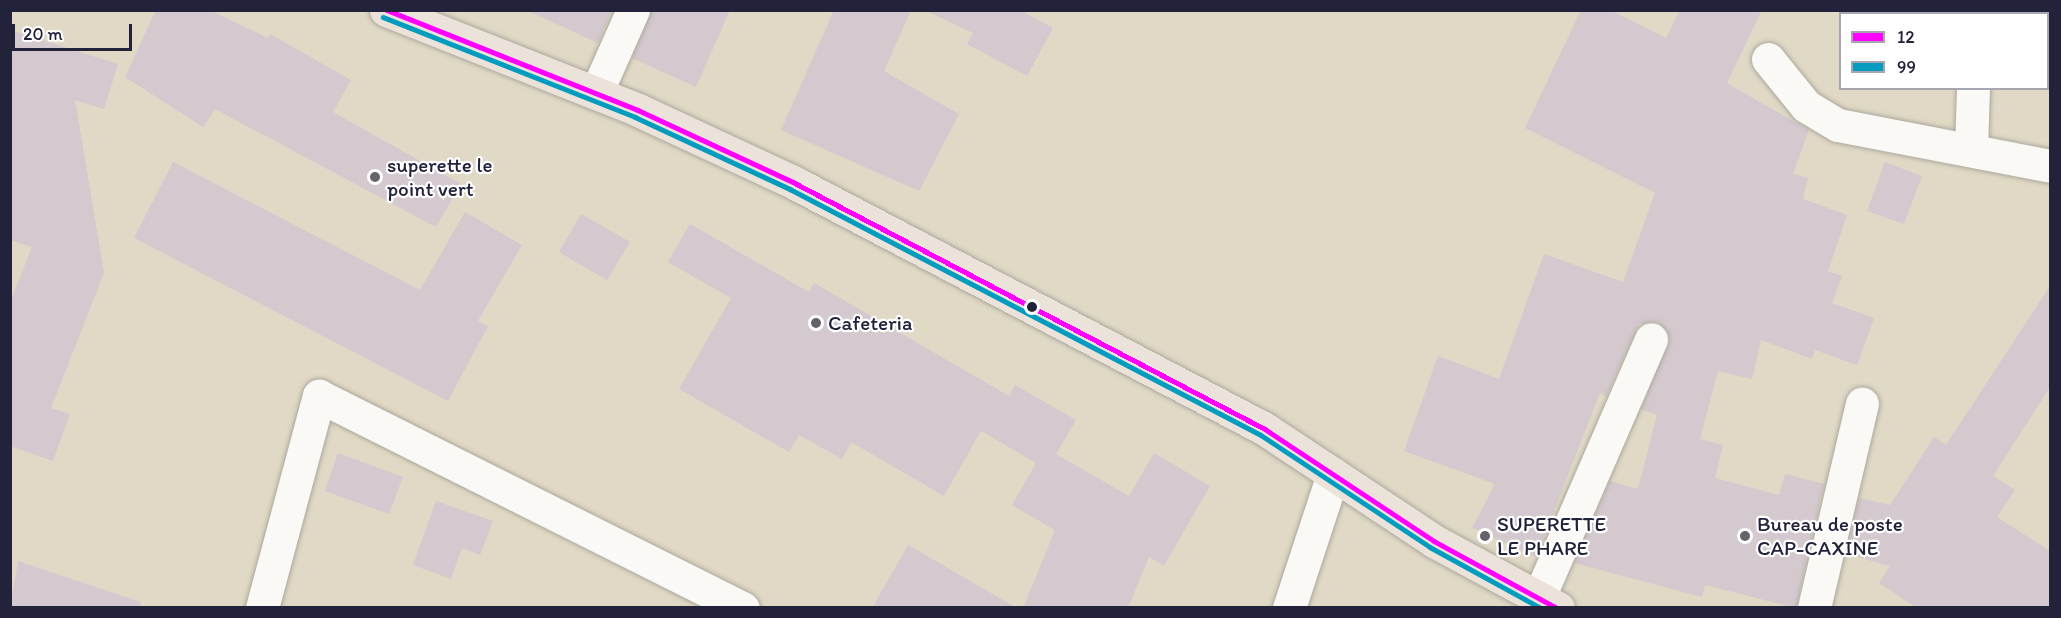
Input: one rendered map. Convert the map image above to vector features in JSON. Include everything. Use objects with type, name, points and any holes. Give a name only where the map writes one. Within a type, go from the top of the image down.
[{"type":"main road","points":[[386,10],[596,93],[793,182],[1245,418],[1434,541],[1548,602]]},
{"type":"street","points":[[596,93],[633,10]]},
{"type":"street","points":[[1768,59],[1806,106],[1838,125],[2050,166]]},
{"type":"street","points":[[1971,149],[1973,90]]},
{"type":"street","points":[[1548,602],[1651,339]]},
{"type":"street","points":[[262,608],[319,396],[743,608]]},
{"type":"street","points":[[1814,608],[1862,404]]},
{"type":"street","points":[[1289,608],[1334,474]]},
{"type":"building","points":[[156,10],[210,10],[268,38],[270,34],[351,80],[333,112],[461,184],[436,227],[215,109],[203,127],[125,77]]},
{"type":"building","points":[[526,10],[612,10],[598,43]]},
{"type":"building","points":[[651,10],[730,10],[696,87],[632,58]]},
{"type":"building","points":[[834,10],[911,10],[884,71],[959,114],[919,191],[781,130]]},
{"type":"building","points":[[924,10],[1020,10],[1053,28],[1027,76],[967,44],[973,33]]},
{"type":"building","points":[[1581,10],[1610,10],[1666,38],[1680,10],[1762,10],[1727,83],[1809,130],[1793,174],[1808,178],[1803,199],[1847,215],[1828,271],[1842,276],[1832,303],[1874,318],[1857,365],[1815,350],[1812,359],[1761,340],[1752,379],[1718,371],[1700,439],[1723,445],[1715,478],[1779,495],[1785,474],[1824,484],[1796,608],[1705,585],[1702,597],[1574,563],[1610,481],[1638,489],[1657,415],[1641,409],[1670,337],[1658,322],[1639,324],[1606,396],[1600,393],[1536,557],[1472,528],[1495,484],[1404,451],[1438,356],[1499,379],[1544,254],[1623,282],[1655,193],[1525,128]]},
{"type":"building","points":[[10,30],[118,64],[104,109],[75,100],[104,273],[51,408],[70,414],[53,461],[10,446],[10,302],[32,247],[10,240]]},
{"type":"building","points":[[173,162],[420,290],[465,212],[522,245],[478,321],[488,326],[448,401],[134,238]]},
{"type":"building","points":[[1885,162],[1922,176],[1904,224],[1867,211]]},
{"type":"building","points":[[581,214],[630,242],[607,280],[559,252]]},
{"type":"building","points":[[690,224],[809,292],[814,283],[1009,396],[1015,385],[1076,420],[1056,454],[1129,496],[1154,453],[1210,486],[1164,566],[1149,557],[1128,608],[1023,608],[1055,530],[1012,505],[1036,463],[981,431],[944,496],[851,442],[842,459],[799,435],[789,452],[679,389],[731,298],[668,262]]},
{"type":"building","points":[[2050,286],[2050,387],[1993,476],[2015,490],[1997,517],[2050,551],[2050,608],[1917,608],[1879,583],[1890,566],[1846,554],[1859,498],[1890,505],[1934,437],[1946,445]]},
{"type":"building","points":[[338,453],[403,477],[389,514],[325,491]]},
{"type":"building","points":[[436,501],[493,521],[480,555],[462,548],[451,579],[413,565]]},
{"type":"building","points":[[908,545],[1017,608],[872,608]]},
{"type":"building","points":[[18,561],[141,602],[140,608],[10,608]]},
{"type":"transit line","name":"12","points":[[387,10],[638,110],[793,182],[1265,429],[1434,541],[1557,608]]},
{"type":"transit line","name":"99","points":[[383,17],[635,117],[790,189],[1261,435],[1430,547],[1541,608]]},
{"type":"place","name":"superette le point vert","points":[[375,177]]},
{"type":"place","name":"Cafeteria","points":[[816,323]]},
{"type":"place","name":"SUPERETTE LE PHARE","points":[[1485,536]]},
{"type":"place","name":"Bureau de poste CAP-CAXINE","points":[[1745,536]]}]
